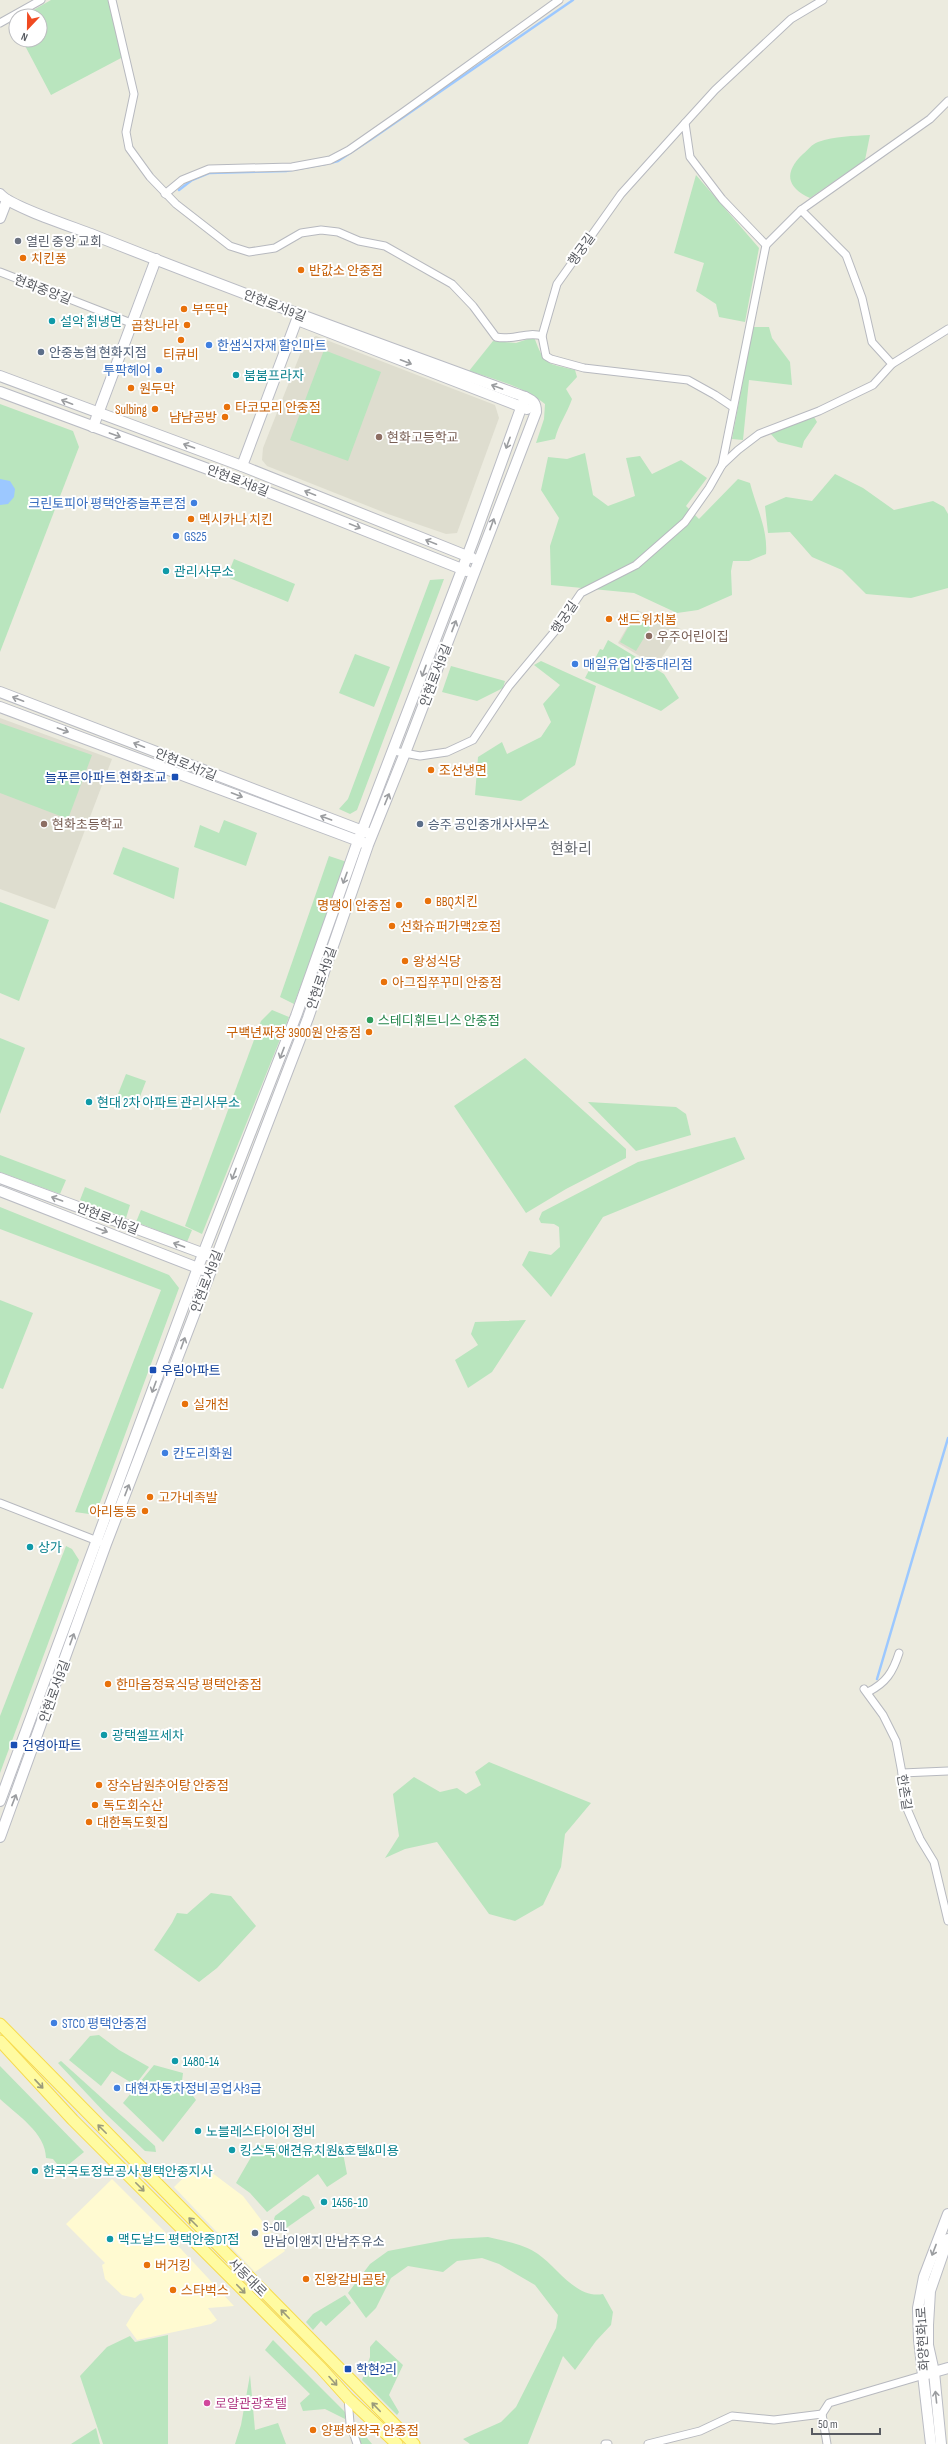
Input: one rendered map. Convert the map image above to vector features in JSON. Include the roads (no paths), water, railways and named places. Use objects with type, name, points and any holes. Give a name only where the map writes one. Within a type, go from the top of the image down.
[{"type":"main road","name":"서동대로","points":[[0,2024],[414,2444]]},
{"type":"main road","name":"서동대로","points":[[0,2042],[73,2120],[321,2368],[348,2398],[397,2444]]},
{"type":"main road","points":[[0,2049],[13,2055]]},
{"type":"street","points":[[0,24],[41,0]]},
{"type":"street","points":[[112,0],[134,94],[126,132],[129,148],[138,162],[165,194],[224,242],[237,249],[249,252],[264,251],[275,248],[301,233],[322,230],[338,232],[358,241],[385,246],[452,284],[473,306],[496,337],[513,338],[533,333],[542,336]]},
{"type":"street","points":[[165,194],[182,180],[209,169],[285,167],[330,160],[349,150],[396,118],[559,0]]},
{"type":"street","name":"행궁길","points":[[733,407],[715,394],[688,380],[584,368],[551,359],[546,356],[542,336],[557,284],[621,194],[715,90],[791,20],[822,0]]},
{"type":"street","points":[[685,123],[690,157],[722,199],[766,245],[801,210],[930,119],[948,101]]},
{"type":"street","points":[[0,218],[2,200]]},
{"type":"street","name":"안현로서9길","points":[[0,1837],[101,1542],[215,1258],[308,1018],[363,843],[405,753],[536,412],[523,402],[155,262],[2,200]]},
{"type":"street","points":[[801,210],[846,255],[862,298],[872,342],[892,364]]},
{"type":"street","name":"행궁길","points":[[394,751],[420,756],[447,752],[473,740],[509,686],[555,631],[581,593],[636,565],[685,522],[709,488],[722,465],[766,245]]},
{"type":"street","points":[[93,427],[155,262]]},
{"type":"street","name":"현화중앙길","points":[[0,272],[131,323]]},
{"type":"street","name":"안현로서8길","points":[[242,466],[298,317]]},
{"type":"street","name":"행궁길","points":[[722,465],[759,434],[818,412],[873,385],[892,364],[948,329]]},
{"type":"street","name":"안현로서8길","points":[[0,376],[97,414],[242,466],[479,560]]},
{"type":"street","name":"안현로서8길","points":[[0,392],[235,479],[474,573]]},
{"type":"street","points":[[367,833],[394,751],[523,402]]},
{"type":"street","name":"안현로서7길","points":[[0,692],[212,775],[367,833]]},
{"type":"street","name":"안현로서7길","points":[[0,707],[363,843]]},
{"type":"street","points":[[0,1801],[101,1542],[203,1254],[363,843]]},
{"type":"street","name":"안현로서6길","points":[[0,1178],[215,1258]]},
{"type":"street","name":"안현로서6길","points":[[0,1191],[209,1272]]},
{"type":"street","points":[[0,1504],[101,1542]]},
{"type":"street","name":"한촌길","points":[[899,1653],[895,1667],[887,1680],[866,1691],[896,1741],[902,1773],[905,1804],[918,1834],[934,1862],[948,1921]]},
{"type":"street","points":[[902,1773],[948,1771]]},
{"type":"street","name":"화양현화1로","points":[[931,2444],[919,2340],[918,2308],[924,2277],[948,2214]]},
{"type":"street","name":"화양현화1로","points":[[941,2444],[934,2375],[928,2345],[930,2291],[948,2239]]},
{"type":"street","points":[[827,2444],[822,2414],[829,2403],[924,2378],[948,2368]]},
{"type":"street","points":[[934,2375],[948,2374]]},
{"type":"street","points":[[348,2398],[350,2423],[357,2444]]},
{"type":"street","points":[[648,2444],[700,2431],[732,2416],[774,2420],[822,2414]]},
{"type":"water","points":[[0,479],[10,481],[15,489],[14,497],[8,504],[0,505]]},
{"type":"waterway","points":[[330,163],[338,161],[370,140],[573,0]]},
{"type":"waterway","points":[[179,190],[192,180],[209,173],[286,171],[325,164]]},
{"type":"waterway","points":[[877,1679],[948,1438]]},
{"type":"place","name":"열린 중앙 교회","points":[[18,241]]},
{"type":"place","name":"치킨퐁","points":[[23,258]]},
{"type":"place","name":"반값소 안중점","points":[[301,270]]},
{"type":"place","name":"부뚜막","points":[[184,309]]},
{"type":"place","name":"설악 칡냉면","points":[[52,321]]},
{"type":"place","name":"곱창나라","points":[[187,325]]},
{"type":"place","name":"티큐비","points":[[181,340]]},
{"type":"place","name":"한샘식자재 할인마트","points":[[209,345]]},
{"type":"place","name":"안중농협 현화지점","points":[[41,352]]},
{"type":"place","name":"투팍헤어","points":[[159,370]]},
{"type":"place","name":"붐붐프라자","points":[[236,375]]},
{"type":"place","name":"원두막","points":[[131,388]]},
{"type":"place","name":"타코모리 안중점","points":[[227,407]]},
{"type":"place","name":"Sulbing","points":[[155,409]]},
{"type":"place","name":"냠냠공방","points":[[225,417]]},
{"type":"place","name":"현화고등학교","points":[[379,437]]},
{"type":"place","name":"크린토피아 평택안중늘푸른점","points":[[194,503]]},
{"type":"place","name":"멕시카나 치킨","points":[[191,519]]},
{"type":"place","name":"GS25","points":[[176,536]]},
{"type":"place","name":"관리사무소","points":[[166,571]]},
{"type":"place","name":"샌드위치봄","points":[[609,619]]},
{"type":"place","name":"우주어린이집","points":[[649,636]]},
{"type":"place","name":"매일유업 안중대리점","points":[[575,664]]},
{"type":"place","name":"조선냉면","points":[[431,770]]},
{"type":"place","name":"늘푸른아파트.현화초교","points":[[175,777]]},
{"type":"place","name":"현화초등학교","points":[[44,824]]},
{"type":"place","name":"승주 공인중개사사무소","points":[[420,824]]},
{"type":"place","name":"BBQ치킨","points":[[428,901]]},
{"type":"place","name":"명땡이 안중점","points":[[399,905]]},
{"type":"place","name":"선화슈퍼가맥2호점","points":[[392,926]]},
{"type":"place","name":"왕성식당","points":[[405,961]]},
{"type":"place","name":"아그집쭈꾸미 안중점","points":[[384,982]]},
{"type":"place","name":"스테디휘트니스 안중점","points":[[370,1020]]},
{"type":"place","name":"구백년짜장 3900원 안중점","points":[[369,1032]]},
{"type":"place","name":"현대 2차 아파트 관리사무소","points":[[89,1102]]},
{"type":"place","name":"우림아파트","points":[[153,1370]]},
{"type":"place","name":"실개천","points":[[185,1404]]},
{"type":"place","name":"칸도리화원","points":[[165,1453]]},
{"type":"place","name":"고가네족발","points":[[150,1497]]},
{"type":"place","name":"아리동동","points":[[145,1511]]},
{"type":"place","name":"상가","points":[[30,1547]]},
{"type":"place","name":"한마음정육식당 평택안중점","points":[[108,1684]]},
{"type":"place","name":"광택셀프세차","points":[[104,1735]]},
{"type":"place","name":"건영아파트","points":[[14,1745]]},
{"type":"place","name":"장수남원추어탕 안중점","points":[[99,1785]]},
{"type":"place","name":"독도회수산","points":[[95,1805]]},
{"type":"place","name":"대한독도횟집","points":[[89,1822]]},
{"type":"place","name":"STCO 평택안중점","points":[[54,2023]]},
{"type":"place","name":"1480-14","points":[[175,2061]]},
{"type":"place","name":"대현자동차정비공업사3급","points":[[117,2088]]},
{"type":"place","name":"노블레스타이어 정비","points":[[198,2131]]},
{"type":"place","name":"킹스독 애견유치원&호텔&미용","points":[[232,2150]]},
{"type":"place","name":"한국국토정보공사 평택안중지사","points":[[35,2171]]},
{"type":"place","name":"1456-10","points":[[324,2202]]},
{"type":"place","name":"S-OIL 만남이앤지 만남주유소","points":[[255,2233]]},
{"type":"place","name":"맥도날드 평택안중DT점","points":[[110,2239]]},
{"type":"place","name":"버거킹","points":[[147,2265]]},
{"type":"place","name":"진왕갈비곰탕","points":[[306,2279]]},
{"type":"place","name":"스타벅스","points":[[173,2290]]},
{"type":"place","name":"학현2리","points":[[348,2369]]},
{"type":"place","name":"로얄관광호텔","points":[[207,2403]]},
{"type":"place","name":"양평해장국 안중점","points":[[313,2430]]},
{"type":"district","name":"현화리","points":[[571,849]]}]
